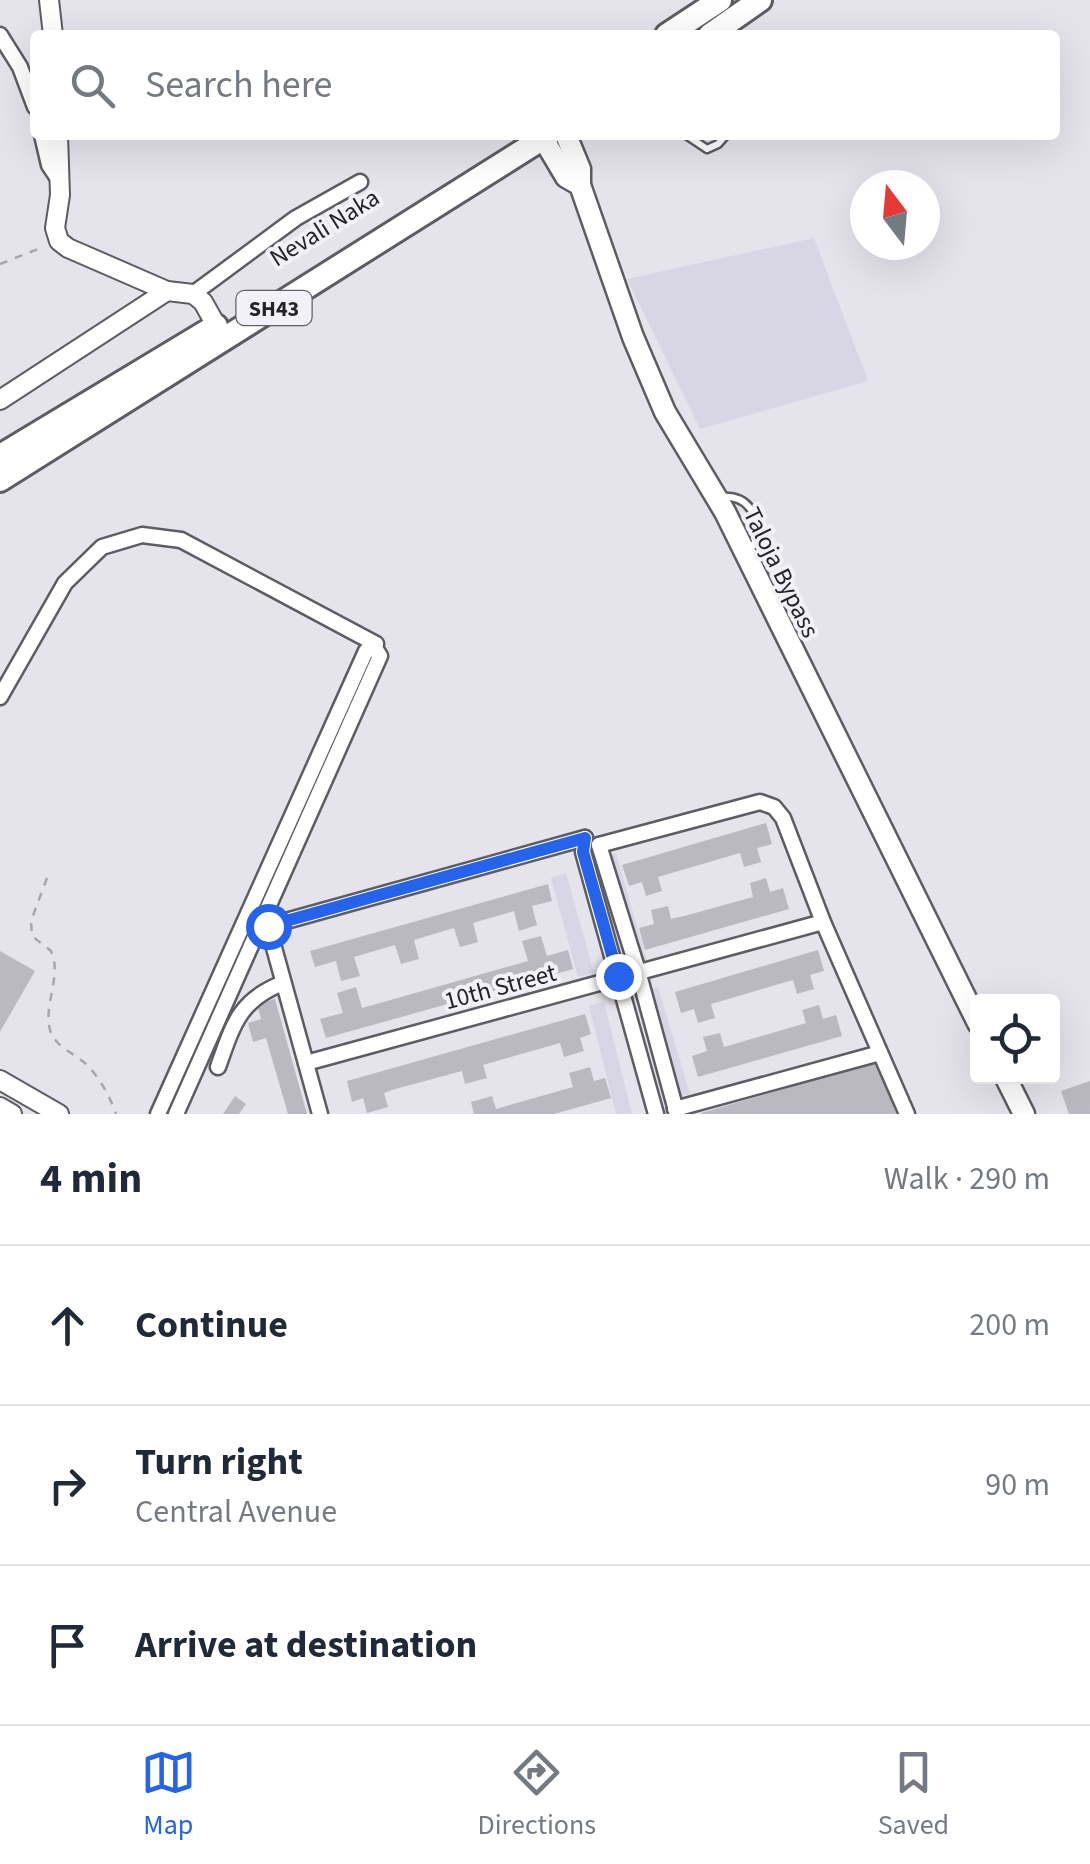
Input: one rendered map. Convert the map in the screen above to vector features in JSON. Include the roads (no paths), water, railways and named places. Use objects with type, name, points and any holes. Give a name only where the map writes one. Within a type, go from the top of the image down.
[{"type":"main road","points":[[675,30],[720,0]]},
{"type":"main road","points":[[717,30],[760,0]]},
{"type":"main road","name":"Nevali Naka","points":[[0,456],[220,332],[537,140]]},
{"type":"main road","name":"Taloja Bypass","points":[[546,140],[566,177],[580,185],[633,337],[665,412],[746,556],[970,1006]]},
{"type":"main road","name":"SH43","points":[[0,480],[220,332]]},
{"type":"main road","points":[[1008,1084],[1024,1114]]},
{"type":"street","points":[[49,0],[53,30]]},
{"type":"street","points":[[0,35],[20,67],[30,94]]},
{"type":"street","points":[[43,140],[49,166],[60,180]]},
{"type":"street","points":[[58,140],[59,241],[167,291],[193,294],[220,332]]},
{"type":"street","points":[[193,294],[296,218],[360,182]]},
{"type":"street","points":[[0,400],[167,291]]},
{"type":"street","points":[[0,697],[65,583],[102,547],[142,535],[181,540],[376,644],[380,656],[176,1114]]},
{"type":"street","points":[[158,1114],[366,651],[375,648]]},
{"type":"street","points":[[320,1114],[268,926],[760,802],[774,808],[783,818],[823,922],[907,1114]]},
{"type":"street","points":[[592,842],[638,971],[676,1111],[880,1053]]},
{"type":"street","points":[[592,842],[583,852],[656,1114]]},
{"type":"street","name":"10th Street","points":[[306,1063],[823,922]]},
{"type":"street","points":[[218,1067],[234,1020],[261,992],[284,983]]},
{"type":"street","points":[[0,1080],[59,1114]]},
{"type":"street","points":[[0,1107],[12,1114]]},
{"type":"lane","points":[[694,140],[707,149],[722,140]]}]
